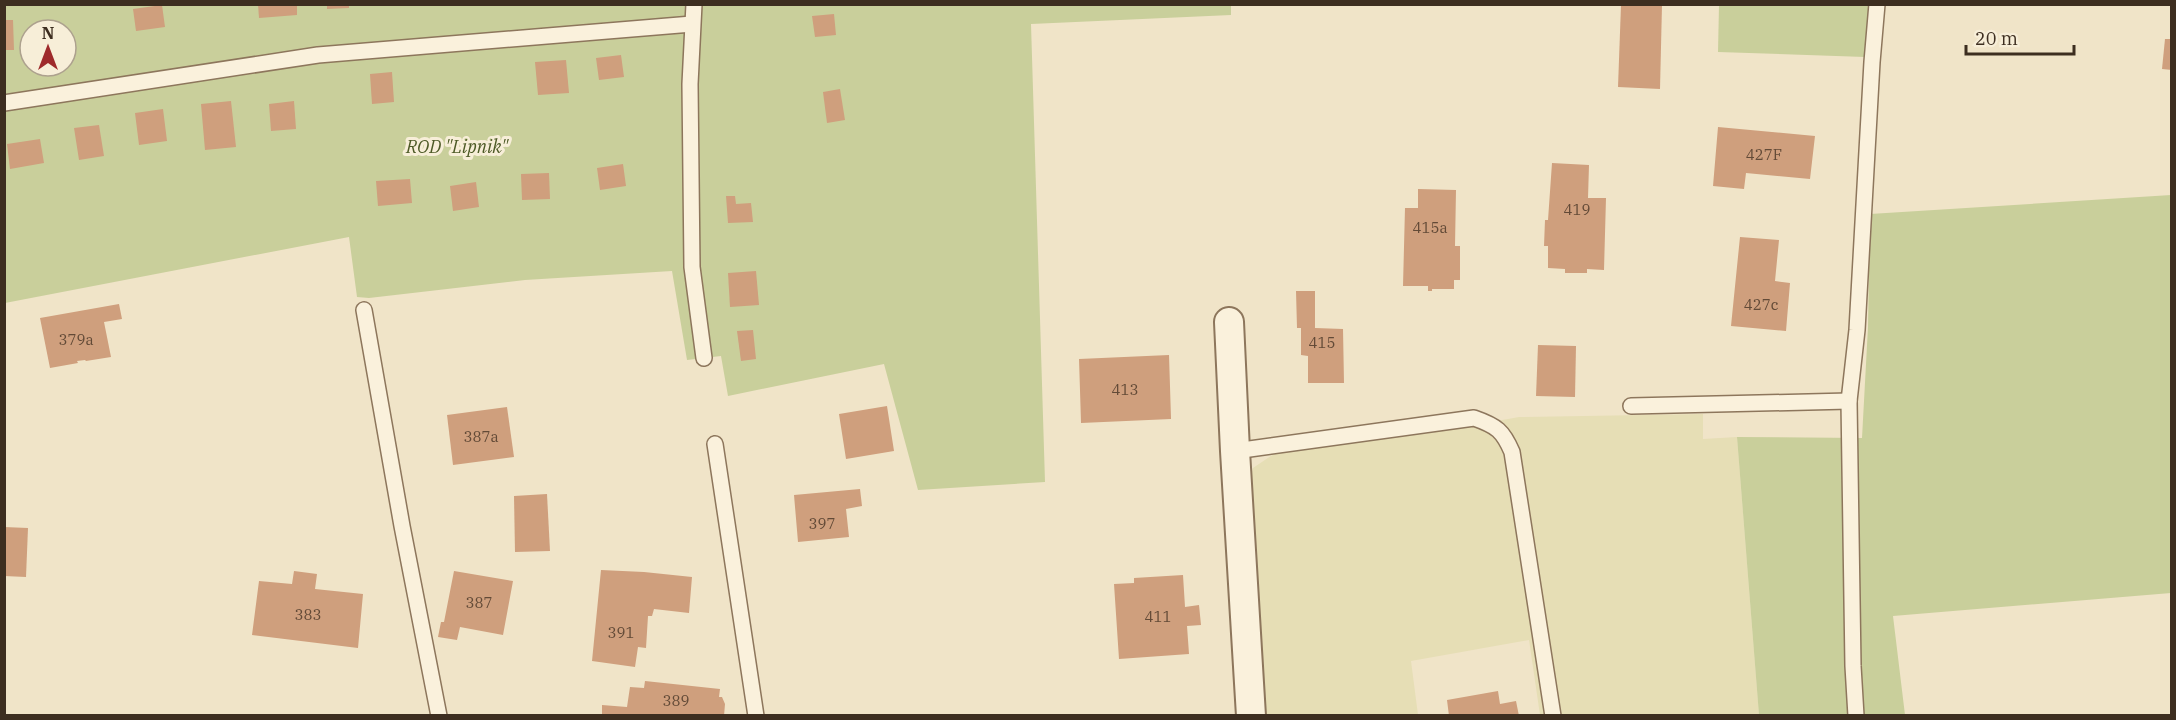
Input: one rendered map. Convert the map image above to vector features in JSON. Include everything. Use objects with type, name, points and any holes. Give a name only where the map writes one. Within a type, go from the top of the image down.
[{"type":"street","points":[[1229,322],[1251,716]]},
{"type":"lane","points":[[694,4],[690,84],[692,267],[704,358]]},
{"type":"lane","points":[[1856,716],[1853,666],[1849,401],[1857,330],[1877,4]]},
{"type":"lane","points":[[4,103],[318,55],[692,24]]},
{"type":"lane","points":[[364,310],[402,526],[439,716]]},
{"type":"lane","points":[[1632,406],[1849,401]]},
{"type":"lane","points":[[1235,451],[1474,418],[1489,423],[1504,433],[1512,452],[1553,716]]},
{"type":"lane","points":[[715,444],[756,716]]},
{"type":"shaded area","points":[[1703,414],[1703,439],[1737,437],[1759,715],[1540,715],[1529,640],[1411,661],[1418,715],[1261,715],[1247,489],[1253,468],[1277,452],[1430,433],[1519,417]]},
{"type":"green space","name":"ROD \"Lipnik\"","points":[[5,5],[1231,5],[1231,15],[1031,24],[1045,482],[918,490],[884,364],[728,396],[721,356],[687,360],[672,271],[525,280],[369,298],[357,297],[349,237],[5,303]]},
{"type":"green space","points":[[1719,5],[1869,5],[1865,57],[1718,52]]},
{"type":"green space","points":[[2171,195],[2171,593],[1893,616],[1905,715],[1759,715],[1737,437],[1862,438],[1868,327],[1870,214]]},
{"type":"building","points":[[258,4],[297,4],[297,15],[259,18]]},
{"type":"building","points":[[162,5],[165,27],[136,31],[133,9]]},
{"type":"building","points":[[327,5],[349,5],[349,8],[327,9]]},
{"type":"building","points":[[1621,5],[1662,5],[1660,89],[1618,87]]},
{"type":"building","points":[[834,14],[836,35],[815,37],[812,16]]},
{"type":"building","points":[[4,20],[13,20],[14,50],[4,50]]},
{"type":"building","points":[[2165,39],[2172,39],[2172,70],[2162,69]]},
{"type":"building","points":[[621,55],[624,77],[599,80],[596,58]]},
{"type":"building","points":[[566,60],[569,93],[538,95],[535,62]]},
{"type":"building","points":[[392,72],[394,102],[372,104],[370,74]]},
{"type":"building","points":[[840,89],[845,120],[827,123],[823,92]]},
{"type":"building","points":[[231,101],[236,147],[205,150],[201,104]]},
{"type":"building","points":[[294,101],[296,129],[271,131],[269,104]]},
{"type":"building","points":[[163,109],[167,141],[139,145],[135,113]]},
{"type":"building","points":[[99,125],[104,156],[79,160],[74,128]]},
{"type":"building","points":[[1718,127],[1815,136],[1810,179],[1746,173],[1744,189],[1713,186]]},
{"type":"building","points":[[40,139],[44,163],[10,169],[7,144]]},
{"type":"building","points":[[1552,163],[1589,165],[1588,198],[1606,198],[1604,270],[1587,269],[1587,273],[1565,273],[1565,269],[1548,268],[1548,246],[1544,246]]},
{"type":"building","points":[[623,164],[626,186],[600,190],[597,168]]},
{"type":"building","points":[[549,173],[550,199],[522,200],[521,174]]},
{"type":"building","points":[[410,179],[412,203],[378,206],[376,181]]},
{"type":"building","points":[[476,182],[479,207],[453,211],[450,186]]},
{"type":"building","points":[[1418,189],[1456,190],[1455,246],[1460,246],[1460,280],[1454,280],[1454,289],[1428,291],[1428,286],[1403,286],[1405,208],[1418,208]]},
{"type":"building","points":[[726,196],[735,196],[736,204],[751,203],[753,222],[728,223]]},
{"type":"building","points":[[1740,237],[1779,240],[1775,281],[1790,283],[1786,331],[1731,326]]},
{"type":"building","points":[[756,271],[759,305],[730,307],[728,273]]},
{"type":"building","points":[[1296,291],[1315,291],[1315,328],[1343,329],[1344,383],[1308,383],[1308,356],[1301,355],[1301,328],[1297,328]]},
{"type":"building","points":[[119,304],[122,319],[104,322],[111,357],[77,361],[78,363],[50,368],[40,318]]},
{"type":"building","points":[[753,330],[756,359],[741,361],[737,331]]},
{"type":"building","points":[[1538,345],[1576,346],[1575,397],[1536,396]]},
{"type":"building","points":[[1169,355],[1171,419],[1081,423],[1079,359]]},
{"type":"building","points":[[887,406],[894,451],[846,459],[839,414]]},
{"type":"building","points":[[507,407],[514,457],[453,465],[447,415]]},
{"type":"building","points":[[860,489],[862,506],[846,509],[849,537],[798,542],[794,495]]},
{"type":"building","points":[[547,494],[550,551],[515,552],[514,496]]},
{"type":"building","points":[[4,527],[28,528],[26,577],[4,576]]},
{"type":"building","points":[[601,570],[692,577],[689,613],[654,609],[652,616],[648,616],[646,648],[638,647],[635,667],[592,661]]},
{"type":"building","points":[[294,571],[317,574],[315,589],[363,594],[358,648],[252,635],[259,581],[292,584]]},
{"type":"building","points":[[454,571],[513,581],[503,635],[460,627],[457,640],[438,637],[441,622],[444,622]]},
{"type":"building","points":[[1183,575],[1185,607],[1199,605],[1201,625],[1187,626],[1189,654],[1119,659],[1114,584],[1134,583],[1134,578]]},
{"type":"building","points":[[645,681],[720,689],[719,697],[722,697],[725,704],[724,716],[602,716],[602,705],[627,707],[630,687],[644,688]]},
{"type":"building","points":[[1498,691],[1500,704],[1516,701],[1519,716],[1449,716],[1447,700]]}]
